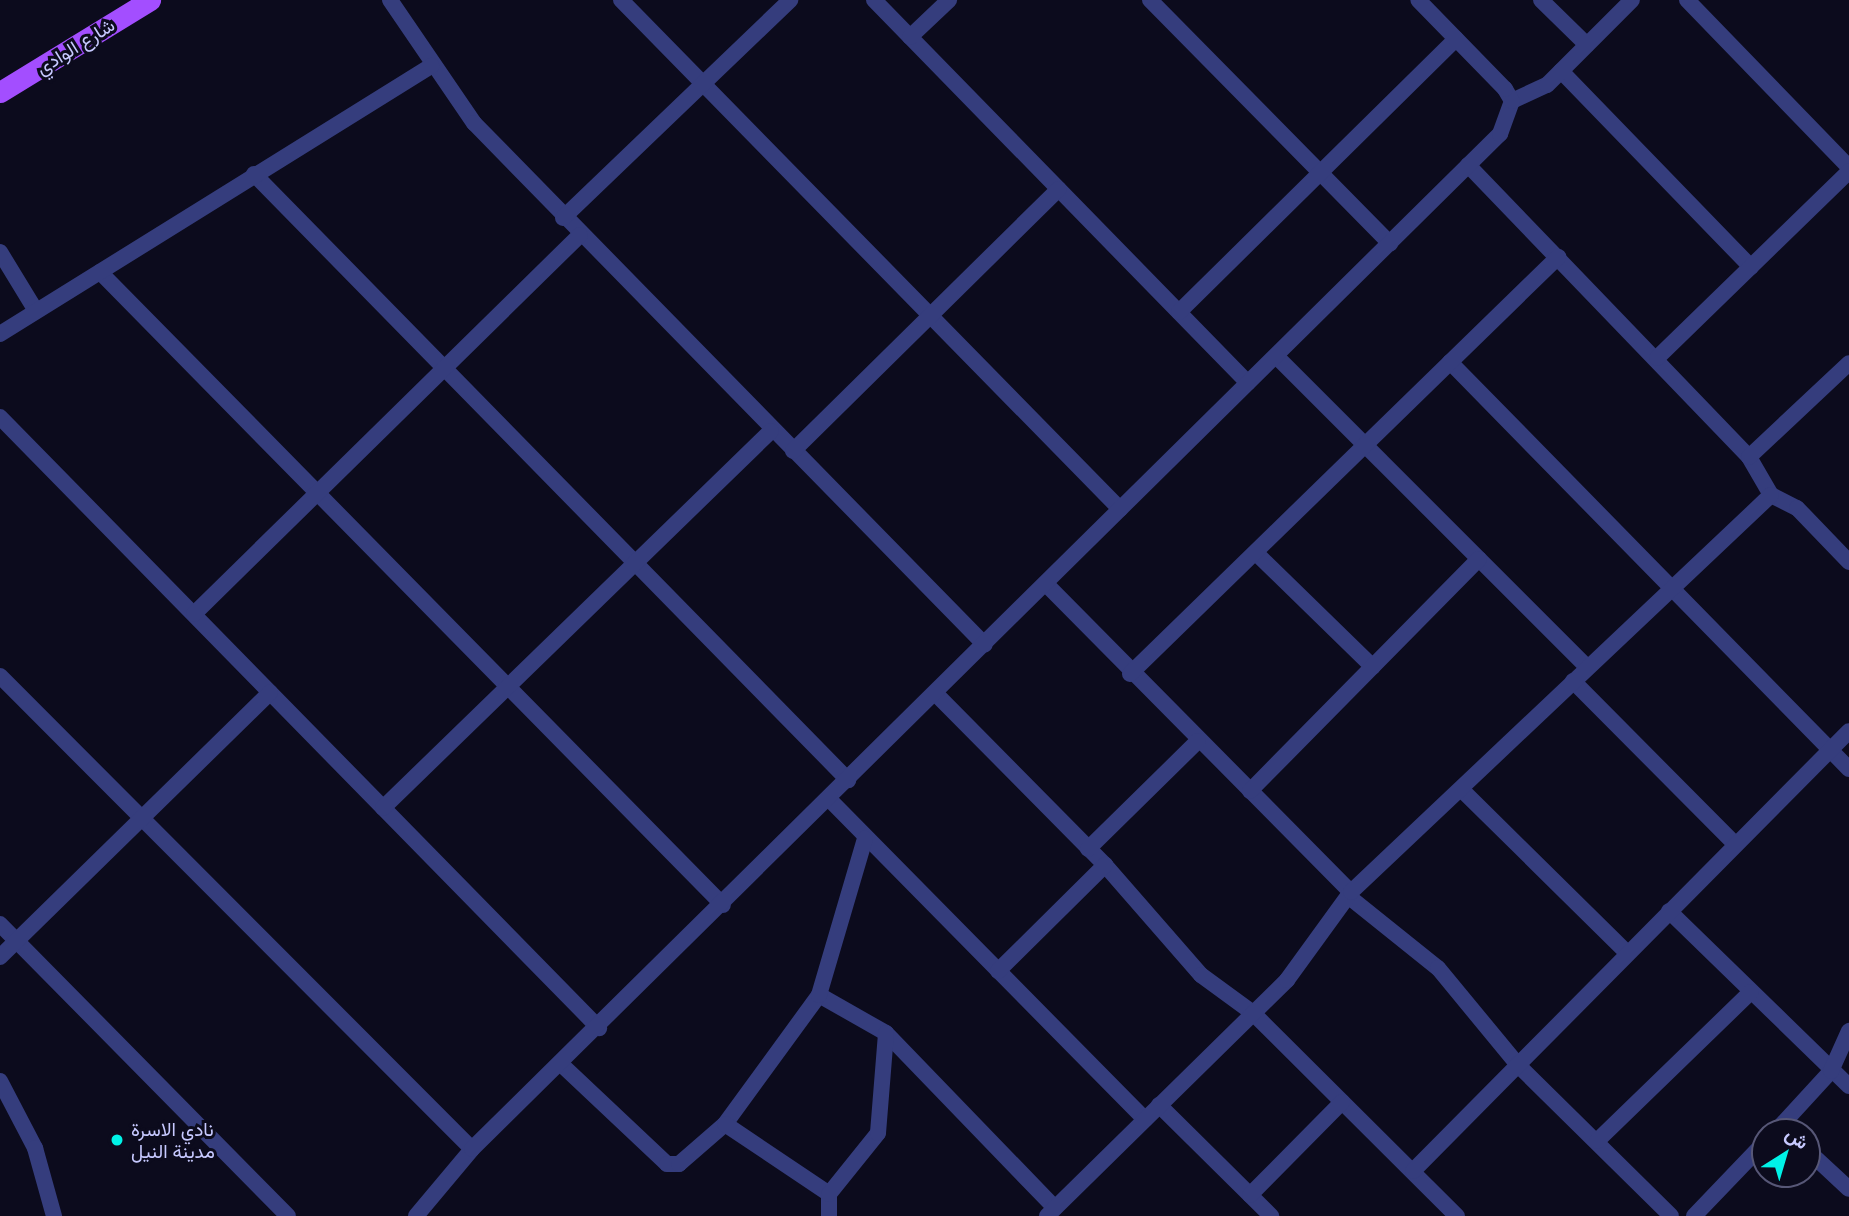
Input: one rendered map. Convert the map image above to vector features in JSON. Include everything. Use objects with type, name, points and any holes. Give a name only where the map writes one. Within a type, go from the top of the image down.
[{"type":"main road","name":"شارع الوادي","points":[[0,92],[150,0]]},
{"type":"street","points":[[390,0],[431,66],[474,123],[771,431],[985,645]]},
{"type":"street","points":[[621,0],[704,80],[1120,509]]},
{"type":"street","points":[[563,218],[790,0]]},
{"type":"street","points":[[874,0],[1248,383]]},
{"type":"street","points":[[910,37],[949,0]]},
{"type":"street","points":[[1150,0],[1390,243]]},
{"type":"street","points":[[1418,0],[1512,101]]},
{"type":"street","points":[[1541,0],[1587,45]]},
{"type":"street","points":[[416,1216],[472,1149],[562,1065],[1500,134],[1512,101],[1562,71],[1632,0]]},
{"type":"street","points":[[1657,358],[1847,177],[1687,0]]},
{"type":"street","points":[[1179,312],[1456,39]]},
{"type":"street","points":[[0,334],[431,66]]},
{"type":"street","points":[[1562,71],[1751,267]]},
{"type":"street","points":[[1468,166],[1657,358],[1749,457],[1771,495],[1797,508],[1849,562]]},
{"type":"street","points":[[254,174],[634,568],[848,780]]},
{"type":"street","points":[[793,451],[933,317],[1059,189]]},
{"type":"street","points":[[194,614],[580,235]]},
{"type":"street","points":[[0,252],[36,311]]},
{"type":"street","points":[[1129,674],[1558,257]]},
{"type":"street","points":[[100,272],[510,685],[723,905]]},
{"type":"street","points":[[1276,356],[1587,667]]},
{"type":"street","points":[[1450,362],[1849,769]]},
{"type":"street","points":[[1749,457],[1849,363]]},
{"type":"street","points":[[0,417],[599,1028]]},
{"type":"street","points":[[383,808],[634,568],[771,431]]},
{"type":"street","points":[[819,995],[886,1033],[1051,1212],[1304,960],[1350,894],[1463,791],[1669,585],[1771,495]]},
{"type":"street","points":[[1256,553],[1373,667]]},
{"type":"street","points":[[1250,791],[1479,559]]},
{"type":"street","points":[[1046,584],[1129,674],[1250,791],[1350,894],[1438,968],[1517,1064],[1671,1216]]},
{"type":"street","points":[[0,676],[472,1149]]},
{"type":"street","points":[[1573,681],[1735,844]]},
{"type":"street","points":[[0,957],[140,817],[270,693]]},
{"type":"street","points":[[935,693],[1105,865],[1201,975],[1253,1013],[1457,1216]]},
{"type":"street","points":[[1413,1171],[1849,731]]},
{"type":"street","points":[[1088,849],[1198,741]]},
{"type":"street","points":[[1463,791],[1627,953]]},
{"type":"street","points":[[829,799],[865,839],[1145,1119]]},
{"type":"street","points":[[562,1065],[667,1164],[679,1164],[725,1124],[819,995],[865,839]]},
{"type":"street","points":[[998,971],[1105,865]]},
{"type":"street","points":[[1669,911],[1849,1086]]},
{"type":"street","points":[[0,924],[288,1216]]},
{"type":"street","points":[[1597,1141],[1751,992]]},
{"type":"street","points":[[1791,1118],[1831,1071],[1849,1031]]},
{"type":"street","points":[[829,1216],[830,1194],[878,1133],[886,1033]]},
{"type":"street","points":[[0,1081],[35,1148],[54,1216]]},
{"type":"street","points":[[1250,1195],[1342,1102]]},
{"type":"street","points":[[1159,1105],[1271,1216]]},
{"type":"street","points":[[725,1124],[830,1194]]},
{"type":"street","points":[[1694,1216],[1751,1157]]},
{"type":"street","points":[[1821,1163],[1849,1189]]},
{"type":"place","name":"نادي الاسرة مدينة النيل","points":[[117,1140]]}]
